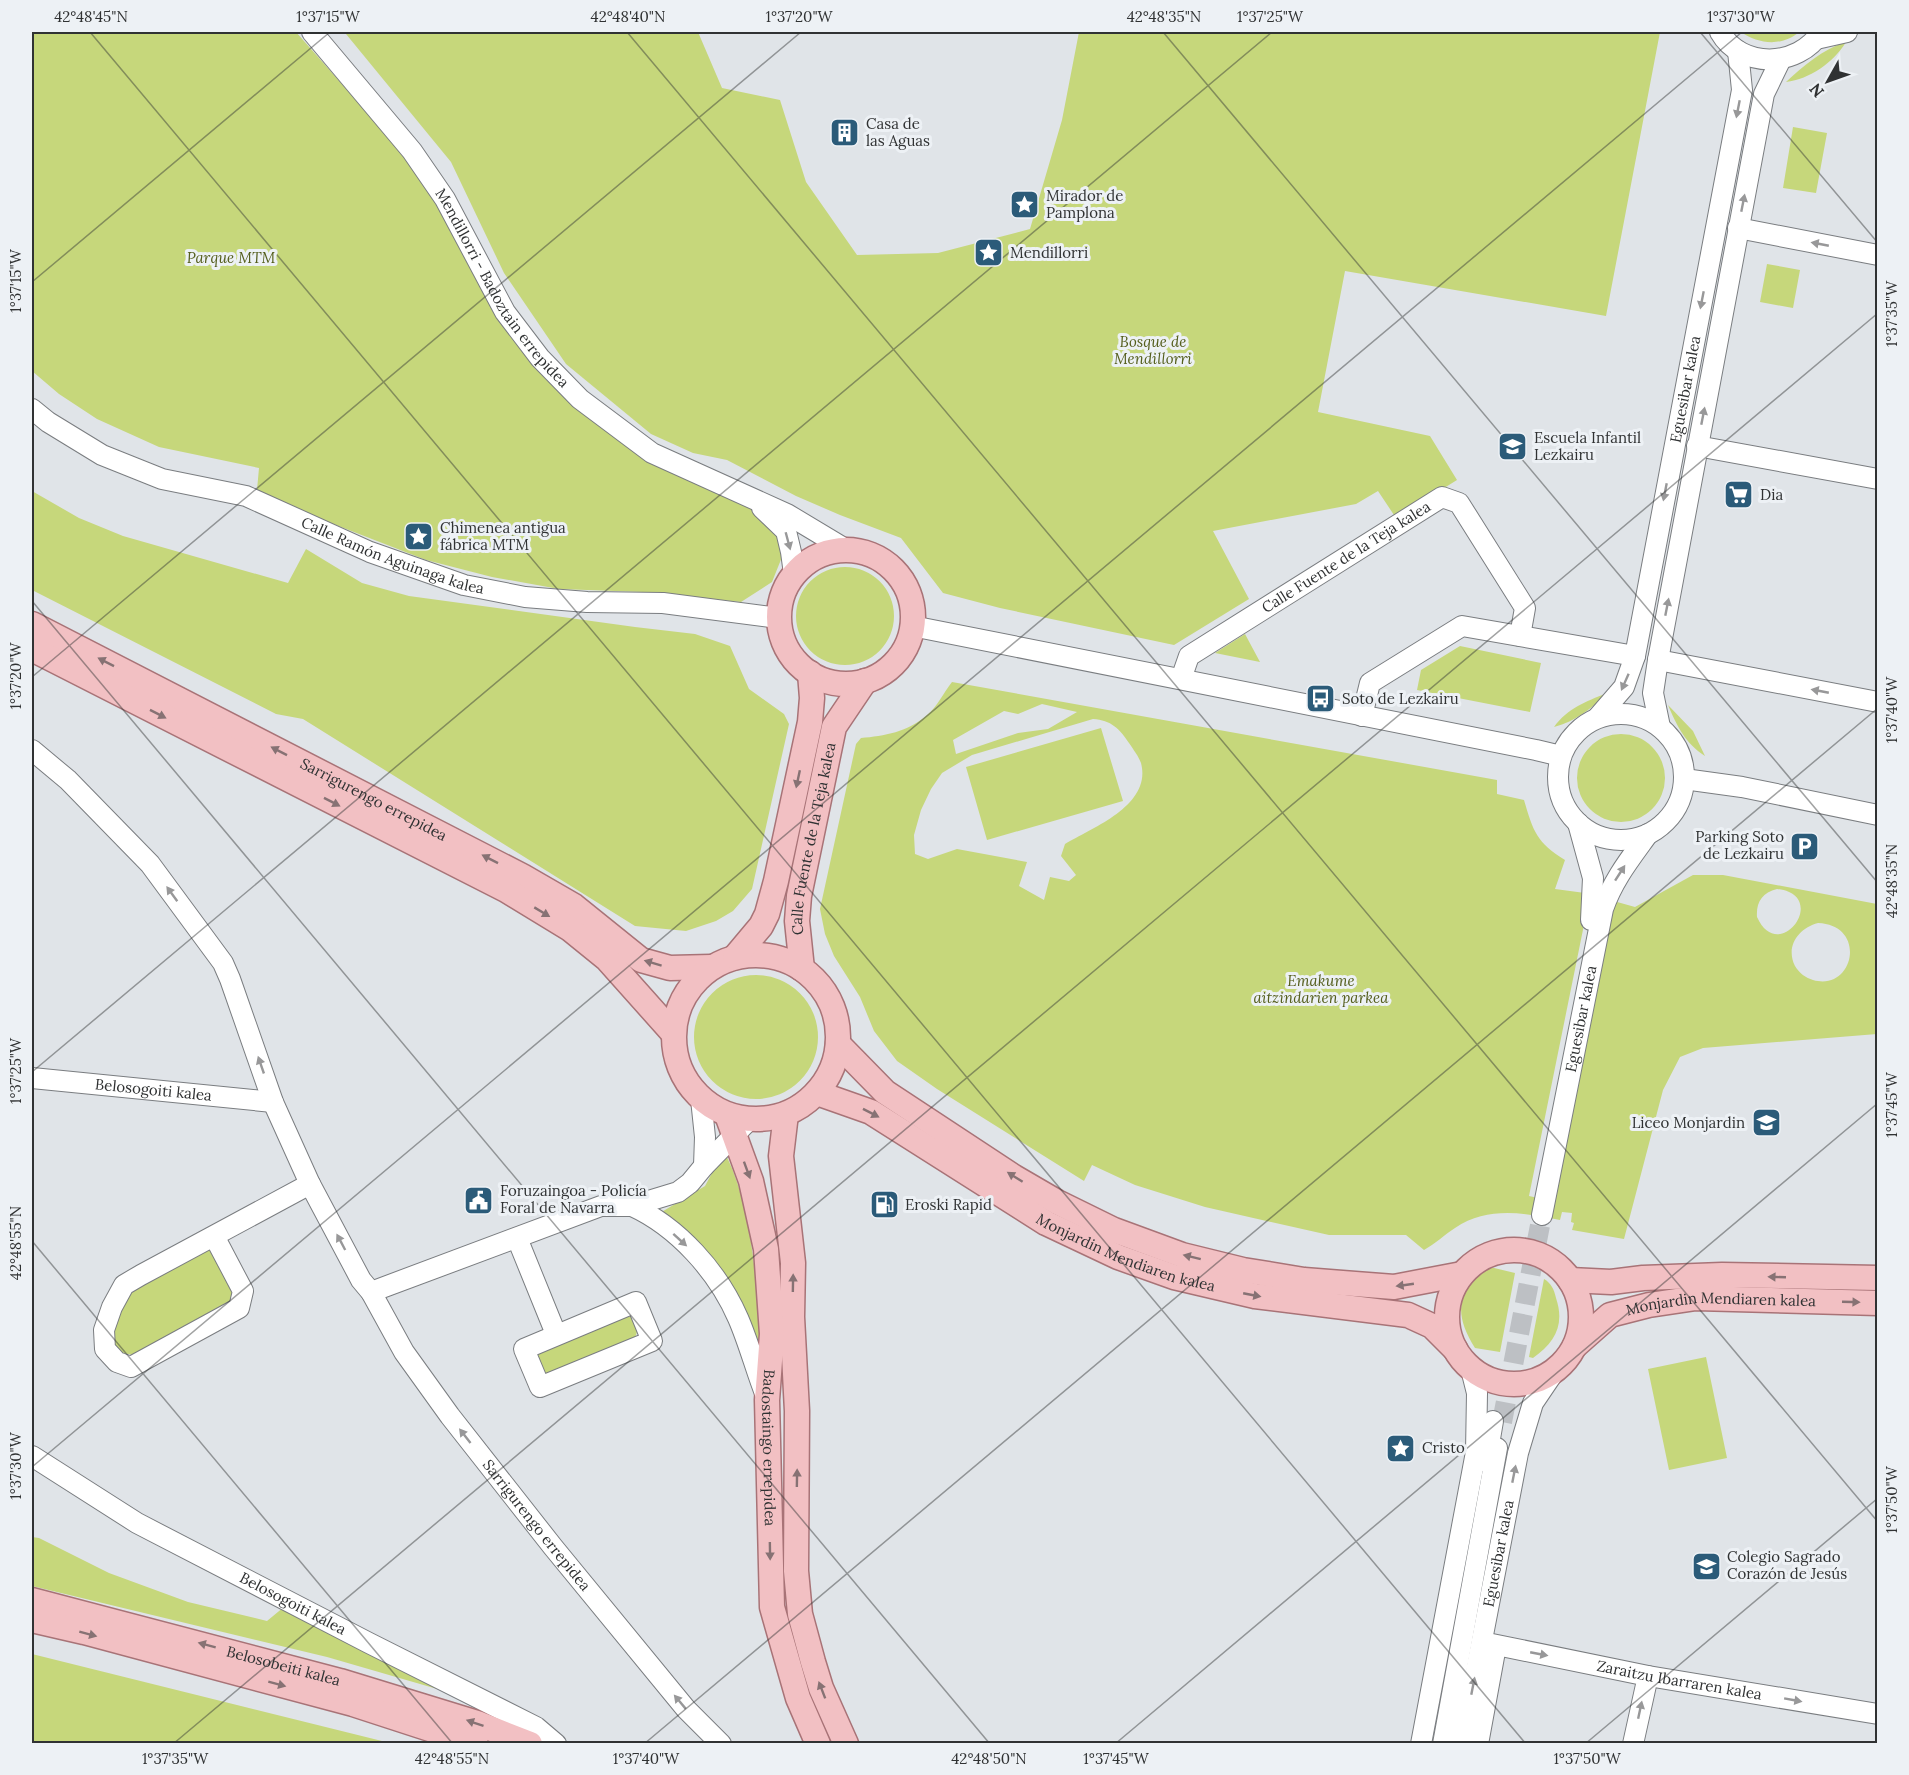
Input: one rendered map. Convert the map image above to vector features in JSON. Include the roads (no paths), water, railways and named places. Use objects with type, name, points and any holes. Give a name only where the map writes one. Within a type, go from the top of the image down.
[{"type":"main road","points":[[847,550],[869,554],[888,565],[903,582],[912,603],[912,626],[907,644],[897,661],[882,673],[865,681],[846,684],[827,681],[810,673],[794,659],[783,640],[779,618],[780,603],[785,588],[794,574],[818,556],[827,552],[847,550]]},
{"type":"main road","name":"Sarrigurengo errepidea","points":[[32,624],[522,876],[574,906],[641,960],[670,968],[711,967]]},
{"type":"main road","name":"Sarrigurengo errepidea","points":[[32,648],[506,890],[570,929],[607,959],[673,1033]]},
{"type":"main road","name":"Calle Fuente de la Teja kalea","points":[[735,957],[756,933],[767,914],[776,881],[810,722],[812,698],[810,673]]},
{"type":"main road","name":"Calle Fuente de la Teja kalea","points":[[802,969],[797,921],[799,896],[834,727],[865,681]]},
{"type":"main road","points":[[758,954],[781,958],[802,969],[818,983],[830,1001],[837,1022],[838,1044],[831,1070],[817,1093],[802,1105],[786,1114],[768,1119],[737,1123],[701,1099],[685,1080],[675,1058],[673,1033],[678,1008],[691,984],[711,967],[735,957],[758,954]]},
{"type":"main road","name":"Monjardin Mendiaren kalea","points":[[838,1044],[885,1092],[1014,1177],[1057,1202],[1114,1230],[1182,1254],[1243,1270],[1304,1280],[1394,1287],[1462,1274]]},
{"type":"main road","name":"Monjardin Mendiaren kalea","points":[[817,1093],[871,1112],[1046,1223],[1118,1257],[1174,1277],[1255,1296],[1408,1315],[1432,1326],[1455,1349]]},
{"type":"main road","name":"Badostaingo errepidea","points":[[786,1114],[782,1156],[793,1263],[792,1317],[797,1411],[796,1571],[800,1614],[816,1671],[846,1743]]},
{"type":"main road","name":"Badostaingo errepidea","points":[[737,1123],[766,1249],[772,1334],[767,1400],[772,1607],[798,1698],[818,1743]]},
{"type":"main road","points":[[1513,1250],[1527,1251],[1541,1255],[1554,1263],[1570,1280],[1579,1301],[1581,1324],[1575,1346],[1554,1372],[1534,1381],[1512,1384],[1490,1380],[1471,1369],[1455,1349],[1447,1323],[1447,1309],[1455,1284],[1462,1274],[1482,1256],[1513,1250]]},
{"type":"main road","name":"Monjardin Mendiaren kalea","points":[[1570,1280],[1611,1282],[1643,1278],[1722,1275],[1878,1278]]},
{"type":"main road","name":"Monjardin Mendiaren kalea","points":[[1575,1346],[1610,1315],[1649,1305],[1696,1298],[1878,1303]]},
{"type":"main road","name":"Belosobeiti kalea","points":[[32,1600],[340,1681],[477,1723],[530,1743]]},
{"type":"main road","name":"Belosobeiti kalea","points":[[32,1620],[353,1704],[476,1743]]},
{"type":"street","name":"Mendillorri - Badoztain errepidea","points":[[312,32],[418,161],[445,199],[505,312],[540,358],[580,399],[652,453],[787,514],[847,550]]},
{"type":"street","points":[[1720,32],[1723,38],[1738,51],[1759,59],[1781,59],[1800,52],[1818,35],[1847,32]]},
{"type":"street","name":"Eguesibar kalea","points":[[1598,717],[1624,687],[1635,656],[1742,90],[1738,51]]},
{"type":"street","name":"Eguesibar kalea","points":[[1660,727],[1653,693],[1658,660],[1764,94],[1781,59]]},
{"type":"street","points":[[1738,228],[1878,255]]},
{"type":"street","name":"Calle Ramón Aguinaga kalea","points":[[32,409],[48,423],[102,455],[162,479],[246,496],[370,552],[464,585],[525,597],[587,602],[663,603],[779,618]]},
{"type":"street","points":[[1697,446],[1878,479]]},
{"type":"street","name":"Mendillorri - Badoztain errepidea","points":[[735,490],[763,508],[786,531],[794,574]]},
{"type":"street","name":"Calle Fuente de la Teja kalea","points":[[1181,679],[1189,656],[1442,497],[1459,503],[1525,608],[1520,636]]},
{"type":"street","points":[[912,626],[1561,756]]},
{"type":"street","points":[[1362,716],[1370,682],[1462,626],[1635,656]]},
{"type":"street","points":[[1658,660],[1878,702]]},
{"type":"street","points":[[1619,713],[1641,716],[1660,727],[1673,741],[1682,759],[1684,779],[1681,796],[1674,812],[1662,825],[1648,834],[1630,839],[1611,839],[1593,834],[1578,823],[1567,809],[1560,792],[1558,774],[1561,756],[1569,740],[1582,726],[1598,717],[1619,713]]},
{"type":"street","name":"Sarrigurengo errepidea","points":[[32,750],[68,780],[150,864],[223,963],[273,1102],[310,1184],[361,1280],[371,1292],[404,1352],[450,1416],[546,1538],[679,1700],[721,1743]]},
{"type":"street","points":[[1684,779],[1742,787],[1878,815]]},
{"type":"street","name":"Eguesibar kalea","points":[[1578,823],[1593,878],[1589,938],[1538,1215],[1603,909],[1620,872],[1648,834]]},
{"type":"street","name":"Belosogoiti kalea","points":[[32,1078],[273,1102]]},
{"type":"street","points":[[701,1099],[705,1137],[704,1166]]},
{"type":"street","points":[[371,1292],[601,1206],[632,1206],[678,1192],[690,1184],[737,1123]]},
{"type":"street","points":[[214,1236],[243,1291],[239,1308],[131,1366],[117,1362],[105,1349],[104,1330],[112,1307],[124,1285],[214,1236],[310,1184]]},
{"type":"street","points":[[632,1206],[648,1213],[681,1240],[711,1272],[738,1318],[767,1400]]},
{"type":"street","points":[[517,1238],[556,1334]]},
{"type":"street","points":[[636,1302],[652,1341],[540,1387],[524,1349],[556,1334],[636,1302]]},
{"type":"street","points":[[1421,1743],[1476,1452],[1477,1394],[1471,1369]]},
{"type":"street","name":"Eguesibar kalea","points":[[1478,1743],[1489,1644],[1523,1430],[1533,1403],[1554,1372]]},
{"type":"street","name":"Eguesibar kalea","points":[[1434,1743],[1498,1421],[1443,1743]]},
{"type":"street","name":"Belosogoiti kalea","points":[[32,1456],[137,1523],[536,1726],[556,1743]]},
{"type":"street","name":"Eguesibar kalea","points":[[1462,1743],[1489,1644]]},
{"type":"street","name":"Zaraitzu Ibarraren kalea","points":[[1489,1644],[1648,1676],[1878,1714]]},
{"type":"street","points":[[1633,1743],[1648,1676]]},
{"type":"tunnel","points":[[1502,1422],[1542,1215]]},
{"type":"place","name":"Casa de las Aguas","points":[[845,133]]},
{"type":"place","name":"Mirador de Pamplona","points":[[1025,205]]},
{"type":"place","name":"Mendillorri","points":[[989,253]]},
{"type":"place","name":"Escuela Infantil Lezkairu","points":[[1513,447]]},
{"type":"place","name":"Dia","points":[[1739,495]]},
{"type":"place","name":"Chimenea antigua fábrica MTM","points":[[419,537]]},
{"type":"place","name":"Soto de Lezkairu","points":[[1321,699]]},
{"type":"place","name":"Parking Soto de Lezkairu","points":[[1805,846]]},
{"type":"place","name":"Liceo Monjardin","points":[[1766,1123]]},
{"type":"place","name":"Foruzaingoa - Policía Foral de Navarra","points":[[479,1200]]},
{"type":"place","name":"Eroski Rapid","points":[[884,1205]]},
{"type":"place","name":"Cristo","points":[[1401,1448]]},
{"type":"place","name":"Colegio Sagrado Corazón de Jesús","points":[[1706,1566]]},
{"type":"park label","name":"Parque MTM","points":[[231,258]]},
{"type":"park label","name":"Bosque de Mendillorri","points":[[1153,350]]},
{"type":"park label","name":"Emakume aitzindarien parkea","points":[[1321,990]]}]
